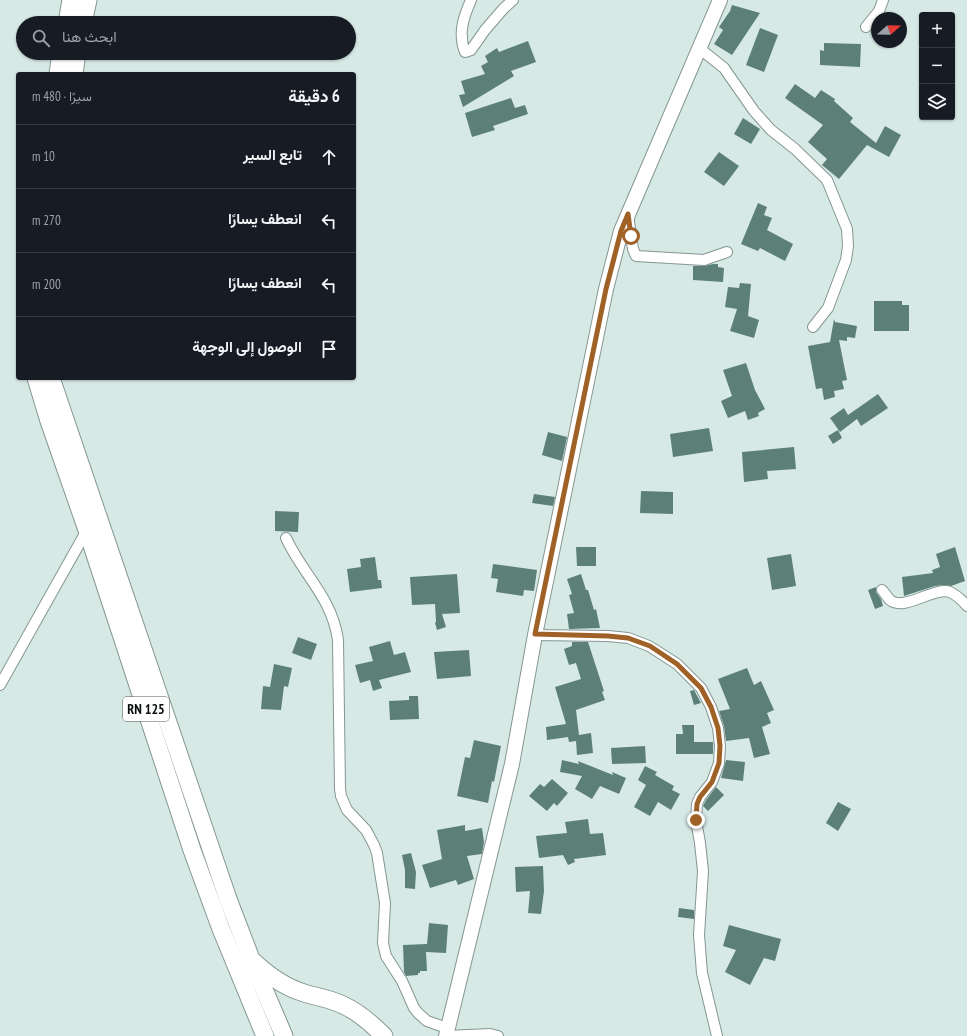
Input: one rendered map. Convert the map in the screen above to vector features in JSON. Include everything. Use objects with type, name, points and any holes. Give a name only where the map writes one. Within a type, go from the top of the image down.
[{"type":"highway","points":[[68,16],[71,0]]},
{"type":"highway","points":[[85,16],[88,0]]},
{"type":"highway","points":[[58,72],[60,60]]},
{"type":"highway","points":[[74,72],[76,60]]},
{"type":"highway","name":"RN 125","points":[[37,380],[49,421],[88,530],[197,863],[226,942],[265,1036]]},
{"type":"highway","points":[[52,380],[143,645],[197,810],[251,959],[284,1036]]},
{"type":"highway","points":[[251,959],[268,975],[290,988],[335,1001],[355,1011],[384,1036]]},
{"type":"main road","points":[[445,1034],[519,730],[535,634],[606,289],[621,231],[720,0]]},
{"type":"street","points":[[471,0],[465,14],[461,30],[462,44],[465,52],[471,50],[485,30],[513,0]]},
{"type":"street","points":[[866,27],[879,11],[883,0]]},
{"type":"street","points":[[699,48],[724,68],[754,111],[771,130],[795,149],[827,180],[847,229],[848,246],[846,260],[828,308],[813,327]]},
{"type":"street","points":[[628,214],[633,250],[636,256],[704,260],[727,252]]},
{"type":"street","points":[[0,685],[88,530]]},
{"type":"street","points":[[286,538],[295,556],[324,598],[332,615],[337,632],[340,789],[347,810],[366,830],[374,845],[385,904],[383,936],[384,949],[418,1013],[427,1021],[445,1034],[490,1034],[498,1036]]},
{"type":"street","points":[[882,590],[891,601],[898,603],[912,601],[942,591],[950,592],[963,601],[967,606]]},
{"type":"street","points":[[535,634],[628,638],[650,646],[677,664],[701,688],[711,707],[718,728],[720,746],[719,763],[712,782],[700,797],[697,804],[696,820],[703,871],[699,935],[702,973],[717,1036]]},
{"type":"building","points":[[732,5],[760,13],[732,55],[714,44],[723,30],[719,27],[730,11]]},
{"type":"building","points":[[760,28],[778,35],[764,72],[746,65]]},
{"type":"building","points":[[528,41],[536,62],[511,71],[514,76],[463,107],[459,95],[465,94],[461,81],[485,74],[481,66],[488,62],[485,56],[497,48],[499,52]]},
{"type":"building","points":[[824,43],[861,44],[860,67],[820,65],[820,50],[824,51]]},
{"type":"building","points":[[795,84],[815,98],[821,90],[835,99],[834,101],[853,118],[850,122],[876,143],[885,126],[901,135],[889,157],[867,145],[839,179],[822,165],[827,159],[808,142],[823,125],[785,98]]},
{"type":"building","points":[[511,98],[515,108],[525,105],[528,114],[493,126],[495,130],[472,137],[465,113]]},
{"type":"building","points":[[743,118],[760,129],[751,144],[734,134]]},
{"type":"building","points":[[719,152],[739,166],[724,186],[704,172]]},
{"type":"building","points":[[758,203],[767,207],[764,215],[772,218],[767,230],[793,244],[785,261],[760,248],[758,251],[741,244]]},
{"type":"building","points":[[718,264],[718,267],[724,268],[723,282],[693,280],[693,266]]},
{"type":"building","points":[[740,283],[751,284],[748,316],[759,320],[754,338],[730,331],[737,309],[725,307],[728,287],[739,288]]},
{"type":"building","points":[[874,301],[902,301],[902,305],[909,305],[909,331],[874,331]]},
{"type":"building","points":[[834,319],[835,322],[857,326],[855,338],[847,337],[847,341],[839,340],[847,380],[842,381],[844,389],[834,391],[835,397],[824,400],[822,388],[816,389],[808,346],[830,342]]},
{"type":"building","points":[[746,363],[755,390],[765,409],[758,413],[759,416],[748,420],[745,411],[728,418],[721,401],[732,396],[723,370]]},
{"type":"building","points":[[878,394],[888,408],[861,426],[857,419],[840,432],[830,418],[844,408],[848,415]]},
{"type":"building","points":[[709,428],[713,451],[673,457],[670,434]]},
{"type":"building","points":[[838,430],[842,438],[833,444],[828,436]]},
{"type":"building","points":[[548,432],[567,437],[562,461],[542,455]]},
{"type":"building","points":[[794,447],[796,469],[767,471],[768,479],[744,482],[742,452]]},
{"type":"building","points":[[641,491],[673,492],[673,514],[640,513]]},
{"type":"building","points":[[534,494],[555,497],[553,506],[532,503]]},
{"type":"building","points":[[275,511],[299,512],[298,532],[275,531]]},
{"type":"building","points":[[576,547],[596,547],[596,566],[577,566]]},
{"type":"building","points":[[955,547],[965,581],[951,586],[935,586],[904,596],[902,577],[933,573],[932,570],[940,567],[936,554]]},
{"type":"building","points":[[791,554],[796,586],[772,590],[767,558]]},
{"type":"building","points":[[375,557],[378,580],[381,580],[382,588],[350,592],[347,569],[361,567],[360,559]]},
{"type":"building","points":[[493,564],[537,570],[534,591],[524,590],[523,596],[496,592],[498,579],[491,578]]},
{"type":"building","points":[[457,574],[460,613],[442,614],[446,627],[437,630],[435,623],[435,604],[412,605],[410,577]]},
{"type":"building","points":[[581,574],[594,610],[596,609],[600,628],[569,629],[567,614],[574,613],[569,595],[572,594],[567,579]]},
{"type":"building","points":[[876,587],[876,592],[881,599],[883,606],[875,609],[868,590]]},
{"type":"building","points":[[298,637],[317,644],[311,660],[292,653]]},
{"type":"building","points":[[390,641],[394,655],[405,652],[411,672],[379,680],[382,688],[373,691],[370,680],[360,683],[355,665],[373,661],[369,647]]},
{"type":"building","points":[[572,642],[588,642],[604,691],[602,692],[605,700],[576,710],[579,735],[591,733],[593,753],[577,755],[576,741],[569,742],[568,737],[547,740],[546,727],[566,724],[555,687],[581,679],[576,663],[569,665],[564,649],[572,646]]},
{"type":"building","points":[[469,650],[471,676],[437,679],[434,652]]},
{"type":"building","points":[[274,664],[292,668],[288,687],[284,686],[281,710],[261,709],[263,686],[270,687]]},
{"type":"building","points":[[747,668],[754,685],[761,681],[774,710],[767,713],[771,723],[762,727],[770,754],[754,758],[749,738],[726,741],[724,726],[719,711],[730,709],[718,679]]},
{"type":"building","points":[[694,690],[701,703],[694,705],[690,691]]},
{"type":"building","points":[[409,696],[418,696],[419,719],[390,720],[389,701],[409,700]]},
{"type":"building","points":[[682,725],[694,725],[694,742],[713,742],[713,754],[676,754],[676,734],[683,734]]},
{"type":"building","points":[[474,740],[501,746],[488,803],[457,796],[465,757],[470,758]]},
{"type":"building","points":[[645,746],[646,763],[612,764],[611,748]]},
{"type":"building","points":[[562,760],[579,764],[578,761],[613,775],[612,772],[626,778],[619,794],[600,786],[592,799],[575,789],[582,776],[560,772]]},
{"type":"building","points":[[726,760],[745,762],[743,781],[721,778]]},
{"type":"building","points":[[645,766],[657,772],[655,775],[674,786],[672,790],[680,794],[671,810],[658,802],[650,816],[634,807],[646,785],[638,780]]},
{"type":"building","points":[[552,779],[568,793],[557,806],[554,803],[547,811],[529,796],[540,784],[544,787]]},
{"type":"building","points":[[716,787],[724,795],[708,811],[703,806]]},
{"type":"building","points":[[838,802],[851,809],[838,831],[826,823]]},
{"type":"building","points":[[588,819],[590,834],[603,833],[606,855],[574,859],[575,862],[568,865],[563,855],[539,858],[536,836],[567,833],[565,822]]},
{"type":"building","points":[[465,825],[465,831],[482,828],[484,842],[482,854],[467,856],[474,879],[458,885],[456,880],[430,888],[422,865],[442,859],[437,830]]},
{"type":"building","points":[[411,853],[416,872],[415,889],[405,888],[405,870],[402,855]]},
{"type":"building","points":[[543,866],[544,891],[541,914],[528,913],[530,891],[516,892],[515,867]]},
{"type":"building","points":[[679,908],[694,910],[694,919],[678,917]]},
{"type":"building","points":[[429,923],[448,925],[446,953],[426,952],[427,971],[420,971],[418,975],[406,976],[404,972],[403,945],[427,944]]},
{"type":"building","points":[[729,925],[781,939],[775,961],[764,958],[750,985],[725,972],[736,950],[723,946]]},
{"type":"route","points":[[631,236],[628,214],[621,231],[606,289],[535,634],[628,638],[650,646],[677,664],[701,688],[711,707],[718,728],[720,746],[719,763],[712,782],[700,797],[697,804],[696,820]]}]
